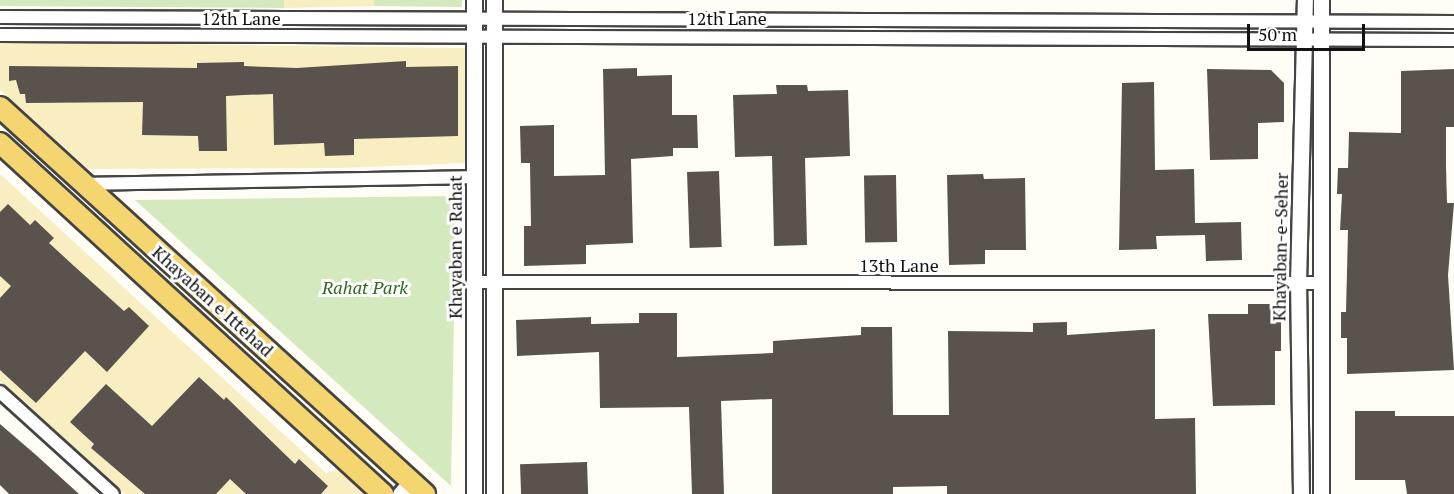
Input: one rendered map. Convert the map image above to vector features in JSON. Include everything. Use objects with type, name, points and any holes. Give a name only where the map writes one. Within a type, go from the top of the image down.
[{"type":"main road","name":"Khayaban e Ittehad","points":[[0,107],[412,490]]},
{"type":"main road","name":"Khayaban e Ittehad","points":[[0,142],[383,494]]},
{"type":"street","name":"Khayaban e Rahat","points":[[474,0],[474,494]]},
{"type":"street","points":[[494,0],[494,494]]},
{"type":"street","name":"Khayaban-e-Seher","points":[[1301,494],[1298,283],[1305,0]]},
{"type":"street","points":[[1321,0],[1321,494]]},
{"type":"street","name":"12th Lane","points":[[0,17],[473,20],[494,27],[1454,39]]},
{"type":"street","name":"12th Lane","points":[[0,35],[474,36],[494,27],[1305,20],[1454,22]]},
{"type":"street","points":[[85,184],[475,177]]},
{"type":"street","name":"13th Lane","points":[[475,282],[1322,283]]},
{"type":"street","points":[[0,392],[113,494]]},
{"type":"green space","points":[[0,0],[284,0],[284,8],[0,6]]},
{"type":"green space","points":[[374,0],[462,0],[462,7],[374,6]]},
{"type":"green space","name":"Rahat Park","points":[[456,196],[451,486],[135,200]]},
{"type":"sand","points":[[284,0],[374,0],[374,6],[284,8]]},
{"type":"sand","points":[[0,42],[465,48],[465,163],[340,168],[88,169],[0,90]]},
{"type":"sand","points":[[0,174],[326,473],[346,468],[365,494],[125,494],[0,381]]},
{"type":"building","points":[[406,61],[406,67],[458,66],[458,136],[354,139],[354,155],[325,156],[324,143],[274,145],[273,94],[226,96],[227,151],[199,151],[198,136],[142,135],[143,102],[26,103],[25,94],[20,94],[16,80],[9,81],[9,66],[197,68],[197,63],[244,62],[244,66],[297,68]]},
{"type":"building","points":[[637,68],[637,76],[672,75],[672,115],[697,115],[698,148],[673,148],[673,156],[631,159],[633,243],[586,245],[586,264],[524,266],[524,226],[531,226],[530,163],[521,163],[520,126],[554,125],[554,176],[605,175],[603,69]]},
{"type":"building","points":[[1207,69],[1271,70],[1284,83],[1284,122],[1258,123],[1258,159],[1210,160]]},
{"type":"building","points":[[1454,69],[1454,127],[1446,127],[1446,166],[1447,203],[1454,203],[1448,275],[1454,370],[1347,374],[1347,338],[1341,338],[1341,312],[1346,312],[1348,230],[1340,230],[1342,194],[1337,194],[1338,168],[1348,168],[1349,132],[1401,133],[1401,71]]},
{"type":"building","points":[[1154,82],[1155,170],[1194,169],[1195,223],[1241,222],[1242,260],[1206,261],[1205,235],[1156,236],[1157,249],[1119,250],[1122,83]]},
{"type":"building","points":[[776,85],[807,85],[808,91],[848,90],[850,156],[805,158],[807,245],[774,246],[772,156],[735,157],[733,95],[777,94]]},
{"type":"building","points":[[719,171],[722,247],[690,248],[687,172]]},
{"type":"building","points":[[983,174],[984,179],[1025,178],[1026,250],[985,250],[985,264],[949,265],[947,175]]},
{"type":"building","points":[[896,175],[897,242],[865,243],[864,176]]},
{"type":"building","points":[[8,204],[30,225],[35,220],[54,238],[49,243],[124,311],[129,307],[149,326],[107,372],[85,351],[36,403],[0,370],[0,298],[11,286],[0,276],[0,212]]},
{"type":"building","points":[[1248,304],[1281,304],[1281,351],[1275,351],[1275,405],[1213,406],[1208,314],[1248,314]]},
{"type":"building","points":[[639,313],[677,313],[677,357],[773,353],[773,341],[861,335],[861,327],[892,327],[893,415],[949,415],[948,331],[1033,332],[1033,323],[1067,322],[1067,335],[1155,329],[1155,419],[1195,418],[1196,494],[947,494],[947,486],[893,487],[893,494],[772,494],[772,399],[721,401],[724,494],[692,494],[689,407],[600,408],[599,352],[517,356],[516,320],[591,317],[591,324],[639,323]]},
{"type":"building","points":[[199,377],[224,400],[226,397],[295,464],[299,459],[328,486],[321,494],[246,494],[230,479],[216,494],[145,494],[91,448],[94,444],[70,422],[106,384],[152,426]]},
{"type":"building","points":[[1355,411],[1395,411],[1395,416],[1454,416],[1454,494],[1407,494],[1405,480],[1355,480]]},
{"type":"building","points":[[0,424],[79,494],[9,494],[0,485]]},
{"type":"building","points":[[587,462],[588,494],[521,494],[520,464]]}]
